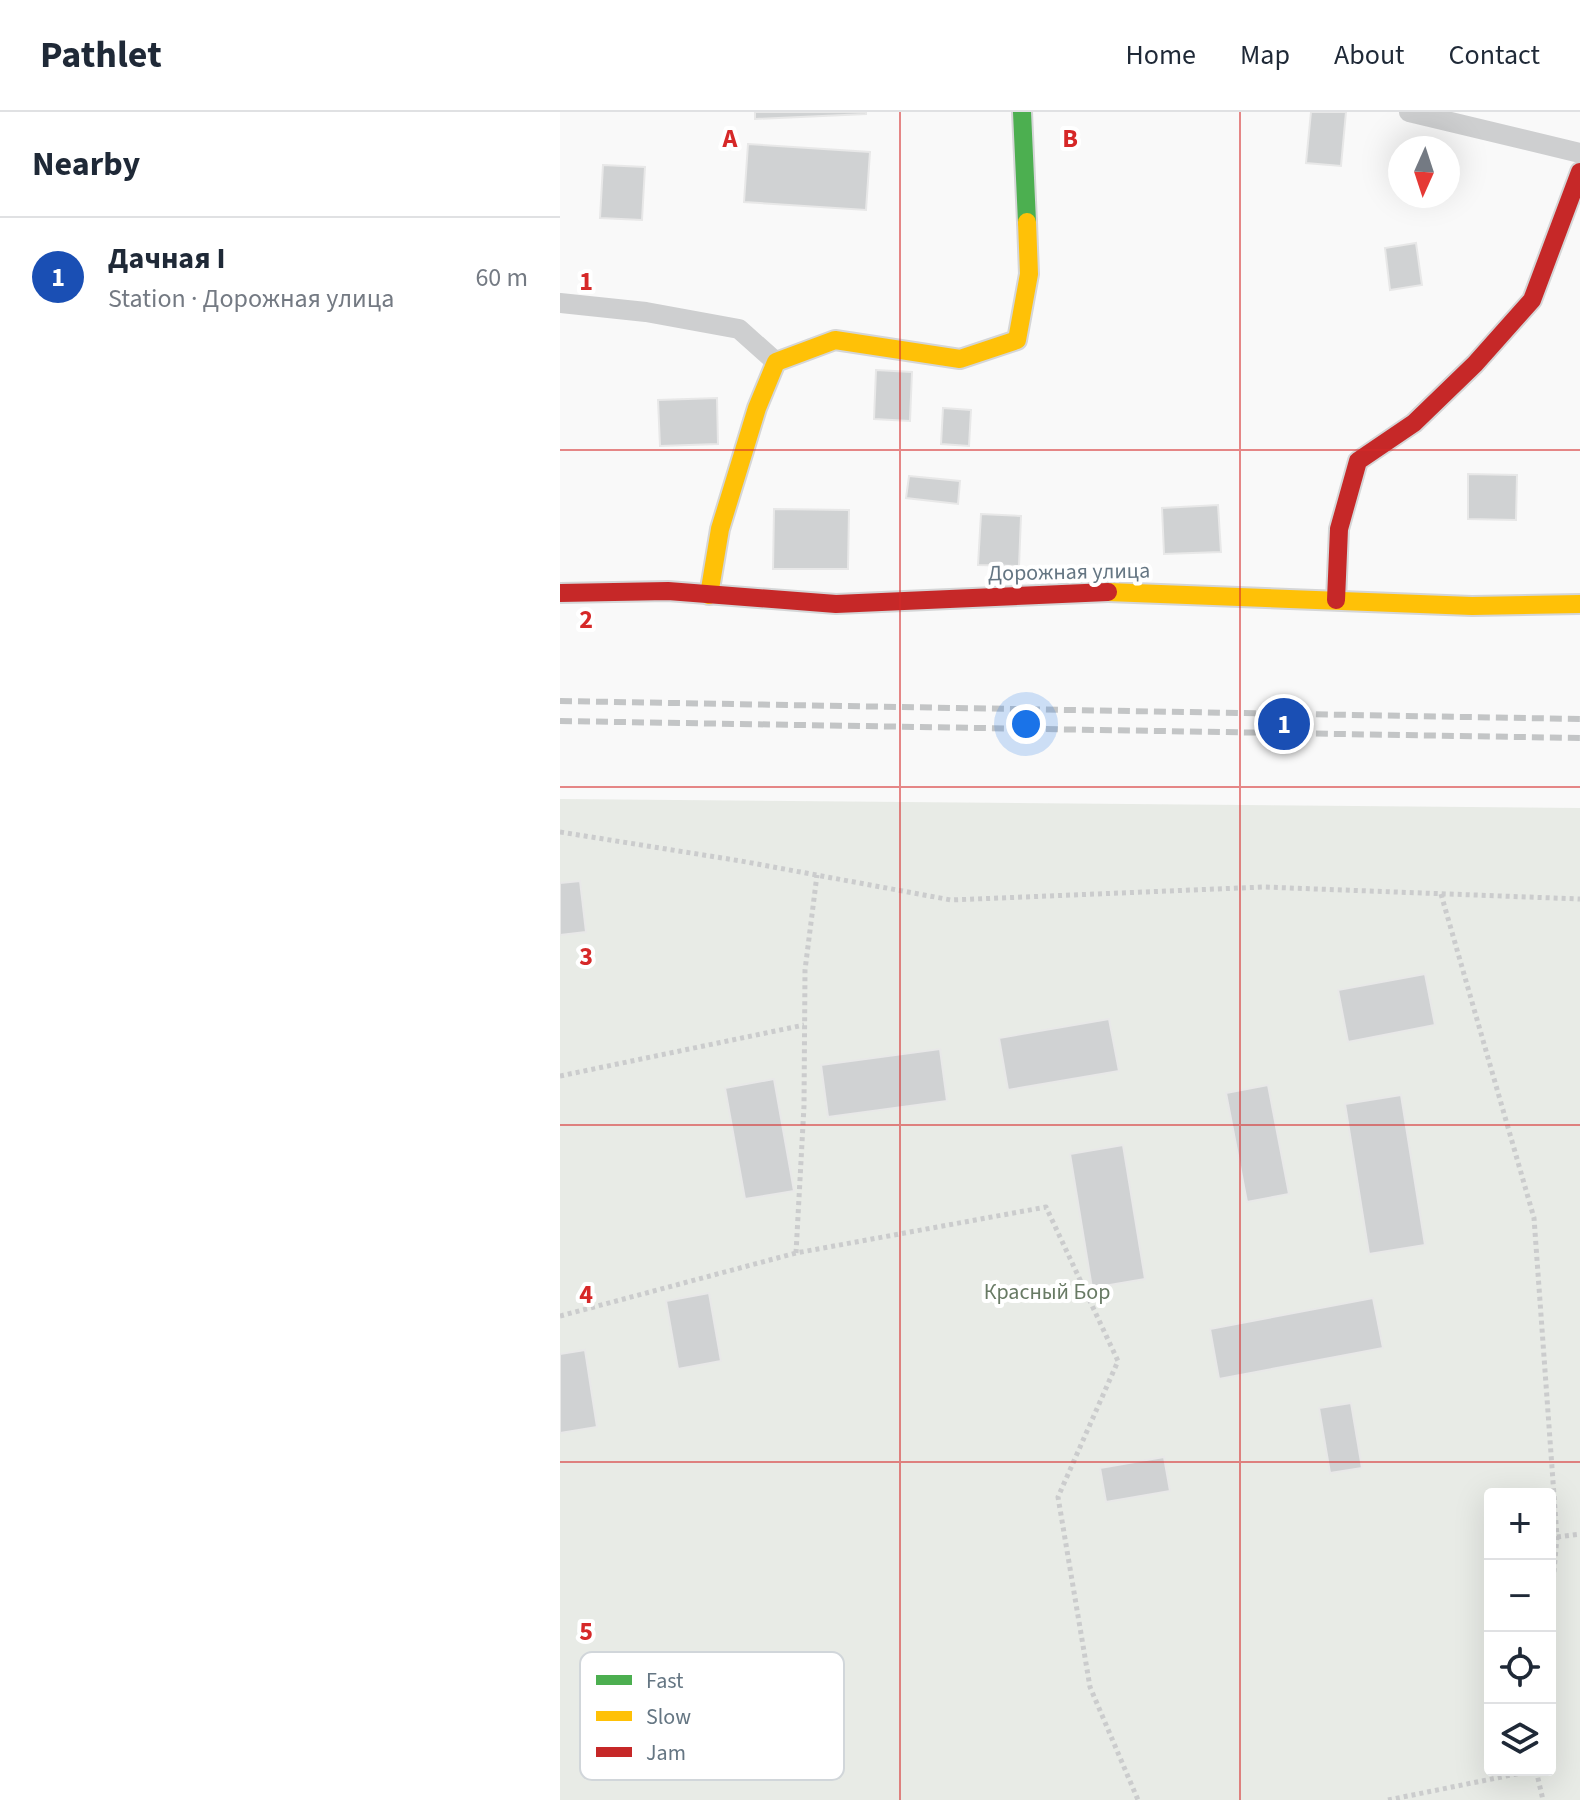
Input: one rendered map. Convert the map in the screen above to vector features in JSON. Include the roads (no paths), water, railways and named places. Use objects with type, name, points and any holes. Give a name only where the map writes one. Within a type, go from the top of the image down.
[{"type":"street","points":[[709,595],[720,529],[757,408],[776,362],[835,340],[960,359],[1017,340],[1029,274],[1022,112]]},
{"type":"street","points":[[1409,112],[1580,153]]},
{"type":"street","points":[[1336,600],[1339,529],[1358,461],[1414,423],[1475,364],[1532,300],[1580,172]]},
{"type":"street","points":[[560,303],[646,312],[739,329],[776,362]]},
{"type":"street","name":"Дорожная улица","points":[[560,593],[668,591],[836,604],[1115,592],[1472,606],[1580,604]]},
{"type":"railway","points":[[560,701],[1580,719]]},
{"type":"railway","points":[[560,721],[1580,738]]},
{"type":"place","name":"Дачная I","points":[[1284,724]]},
{"type":"park label","name":"Красный Бор","points":[[1047,1291]]}]
